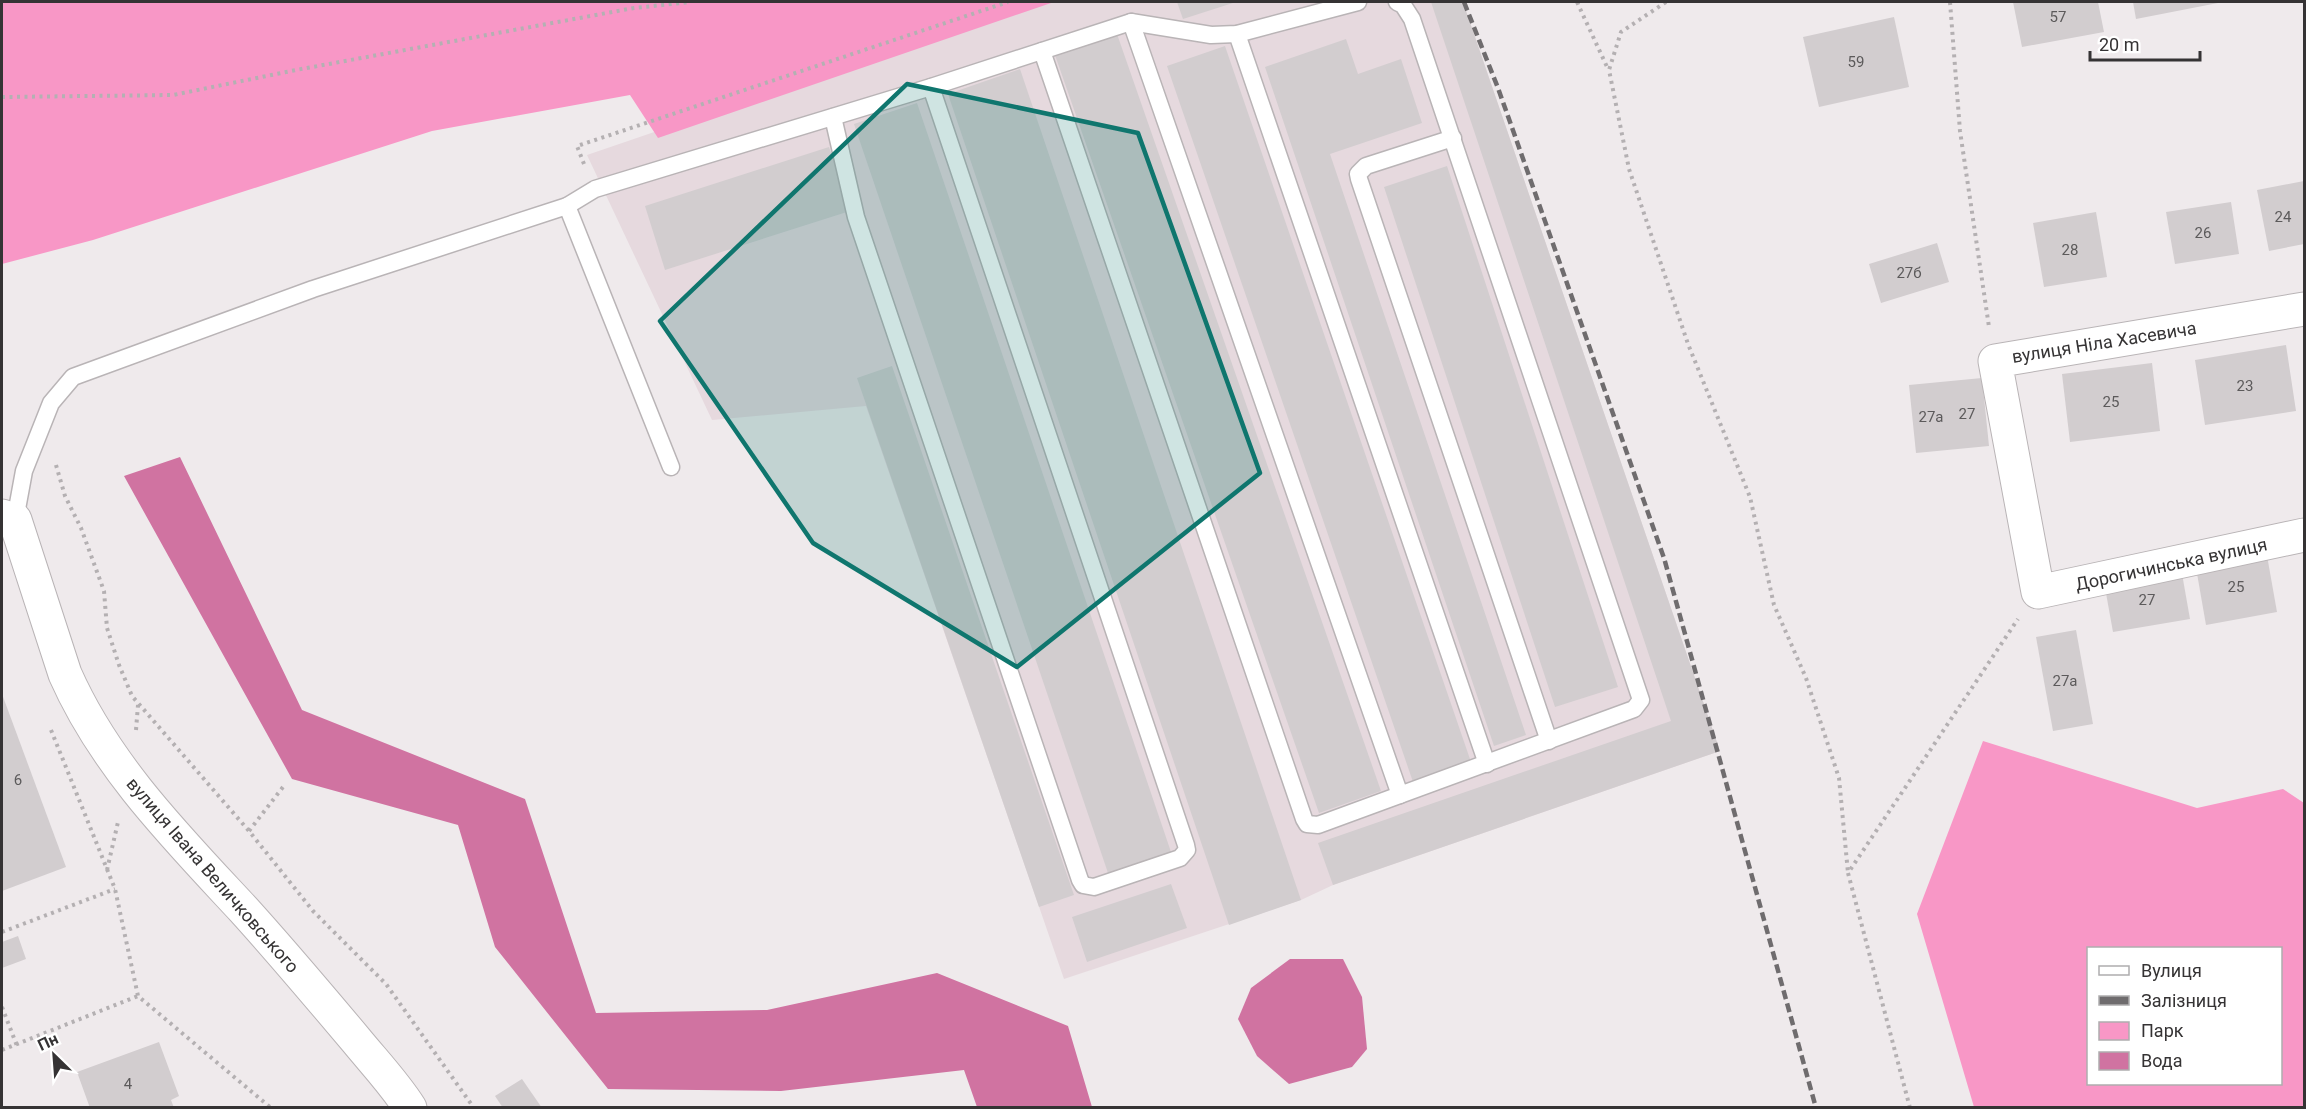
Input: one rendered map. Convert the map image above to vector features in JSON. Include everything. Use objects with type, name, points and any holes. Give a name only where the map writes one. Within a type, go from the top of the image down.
[{"type":"street","name":"вулиця Ніла Хасевича","points":[[2038,592],[1995,361],[2304,309]]},
{"type":"street","name":"вулиця Івана Величковського","points":[[8,518],[65,674],[85,716],[151,808],[288,959],[410,1107]]},
{"type":"street","name":"Дорогичинська вулиця","points":[[2038,592],[2304,535]]},
{"type":"lane","points":[[8,518],[51,403],[73,377],[313,289],[567,206],[595,189],[931,87],[1131,22],[1211,35],[1237,34],[1358,2]]},
{"type":"lane","points":[[1042,51],[1304,819],[1312,826],[1634,709],[1639,705],[1641,695],[1412,19],[1403,5],[1397,2]]},
{"type":"lane","points":[[1131,22],[1400,795]]},
{"type":"lane","points":[[1237,34],[1487,764]]},
{"type":"lane","points":[[833,117],[856,217],[1080,880],[1083,885],[1094,887],[1180,858],[1187,850],[1186,844],[931,87]]},
{"type":"lane","points":[[1453,138],[1366,166],[1361,169],[1359,180],[1549,741]]},
{"type":"lane","points":[[567,206],[671,466]]},
{"type":"path","points":[[2,97],[173,95],[634,8],[691,2]]},
{"type":"path","points":[[595,189],[577,146],[1008,2]]},
{"type":"path","points":[[1577,2],[1609,70],[1629,169],[1688,344],[1750,498],[1774,605],[1806,678],[1839,778],[1848,873],[1910,1107]]},
{"type":"path","points":[[1609,70],[1621,32],[1666,2]]},
{"type":"path","points":[[1950,2],[1960,131],[1995,361]]},
{"type":"path","points":[[24,471],[57,465],[64,496],[81,528],[104,591],[107,628],[118,665],[132,696],[249,831],[314,911],[386,984],[474,1107]]},
{"type":"path","points":[[1848,873],[2008,632],[2038,592]]},
{"type":"path","points":[[51,728],[115,889],[138,996],[271,1107]]},
{"type":"path","points":[[249,831],[283,787]]},
{"type":"path","points":[[107,871],[118,815]]},
{"type":"path","points":[[2,932],[115,889]]},
{"type":"path","points":[[2,1050],[17,1046],[138,996]]},
{"type":"path","points":[[2,1007],[17,1046]]},
{"type":"highlighted area","points":[[907,84],[1138,133],[1260,473],[1017,667],[813,543],[660,321]]},
{"type":"shaded area","points":[[1034,2],[1463,2],[1720,751],[1333,885],[1301,900],[1064,979],[866,406],[712,420],[587,155]]},
{"type":"green space","points":[[2,2],[1054,2],[658,138],[630,95],[432,131],[93,240],[2,264]]},
{"type":"green space","points":[[1983,741],[2197,808],[2283,789],[2304,803],[2304,1107],[1974,1107],[1917,914]]},
{"type":"water","points":[[180,457],[302,710],[525,799],[596,1013],[767,1010],[937,973],[1068,1026],[1092,1107],[977,1107],[964,1070],[781,1091],[608,1089],[495,947],[458,825],[292,779],[124,476]]},
{"type":"water","points":[[1290,959],[1343,959],[1362,997],[1367,1049],[1352,1067],[1289,1084],[1257,1056],[1238,1019],[1251,988]]},
{"type":"building","points":[[1177,2],[1236,2],[1183,19]]},
{"type":"building","points":[[1431,2],[1463,2],[1720,751],[1333,885],[1318,843],[1671,721]]},
{"type":"building","points":[[2013,2],[2098,2],[2104,32],[2022,47]]},
{"type":"building","points":[[2133,2],[2218,2],[2218,3],[2136,19]]},
{"type":"building","points":[[1894,17],[1909,87],[1819,107],[1803,37]]},
{"type":"building","points":[[1117,34],[1381,791],[1319,813],[1055,55]]},
{"type":"building","points":[[1346,39],[1358,74],[1401,59],[1422,123],[1330,154],[1526,735],[1494,746],[1265,67]]},
{"type":"building","points":[[1225,46],[1471,762],[1413,782],[1167,66]]},
{"type":"building","points":[[1020,69],[1301,900],[1229,925],[948,94]]},
{"type":"building","points":[[917,103],[1171,852],[1108,873],[854,124]]},
{"type":"building","points":[[829,147],[850,211],[665,270],[645,206]]},
{"type":"building","points":[[1447,166],[1618,687],[1555,707],[1384,187]]},
{"type":"building","points":[[2304,181],[2304,244],[2269,251],[2257,190]]},
{"type":"building","points":[[2231,202],[2239,254],[2175,264],[2166,212]]},
{"type":"building","points":[[2096,212],[2107,277],[2044,287],[2033,223]]},
{"type":"building","points":[[1937,243],[1949,282],[1881,303],[1869,264]]},
{"type":"building","points":[[2286,345],[2296,411],[2205,425],[2195,360]]},
{"type":"building","points":[[2152,363],[2160,431],[2070,442],[2062,374]]},
{"type":"building","points":[[892,366],[1074,895],[1039,907],[857,378]]},
{"type":"building","points":[[1982,378],[1989,446],[1916,453],[1909,385]]},
{"type":"building","points":[[2266,550],[2277,612],[2206,625],[2195,562]]},
{"type":"building","points":[[2181,568],[2190,619],[2113,632],[2104,582]]},
{"type":"building","points":[[2076,630],[2093,724],[2053,731],[2036,637]]},
{"type":"building","points":[[2,694],[66,867],[2,891]]},
{"type":"building","points":[[1171,884],[1187,928],[1087,962],[1072,917]]},
{"type":"building","points":[[18,936],[26,959],[2,968],[2,942]]},
{"type":"building","points":[[159,1042],[179,1096],[171,1100],[174,1108],[90,1108],[77,1072]]},
{"type":"building","points":[[522,1079],[542,1108],[503,1108],[495,1096]]},
{"type":"railway","points":[[1464,2],[1498,88],[1664,558],[1816,1108]]}]
